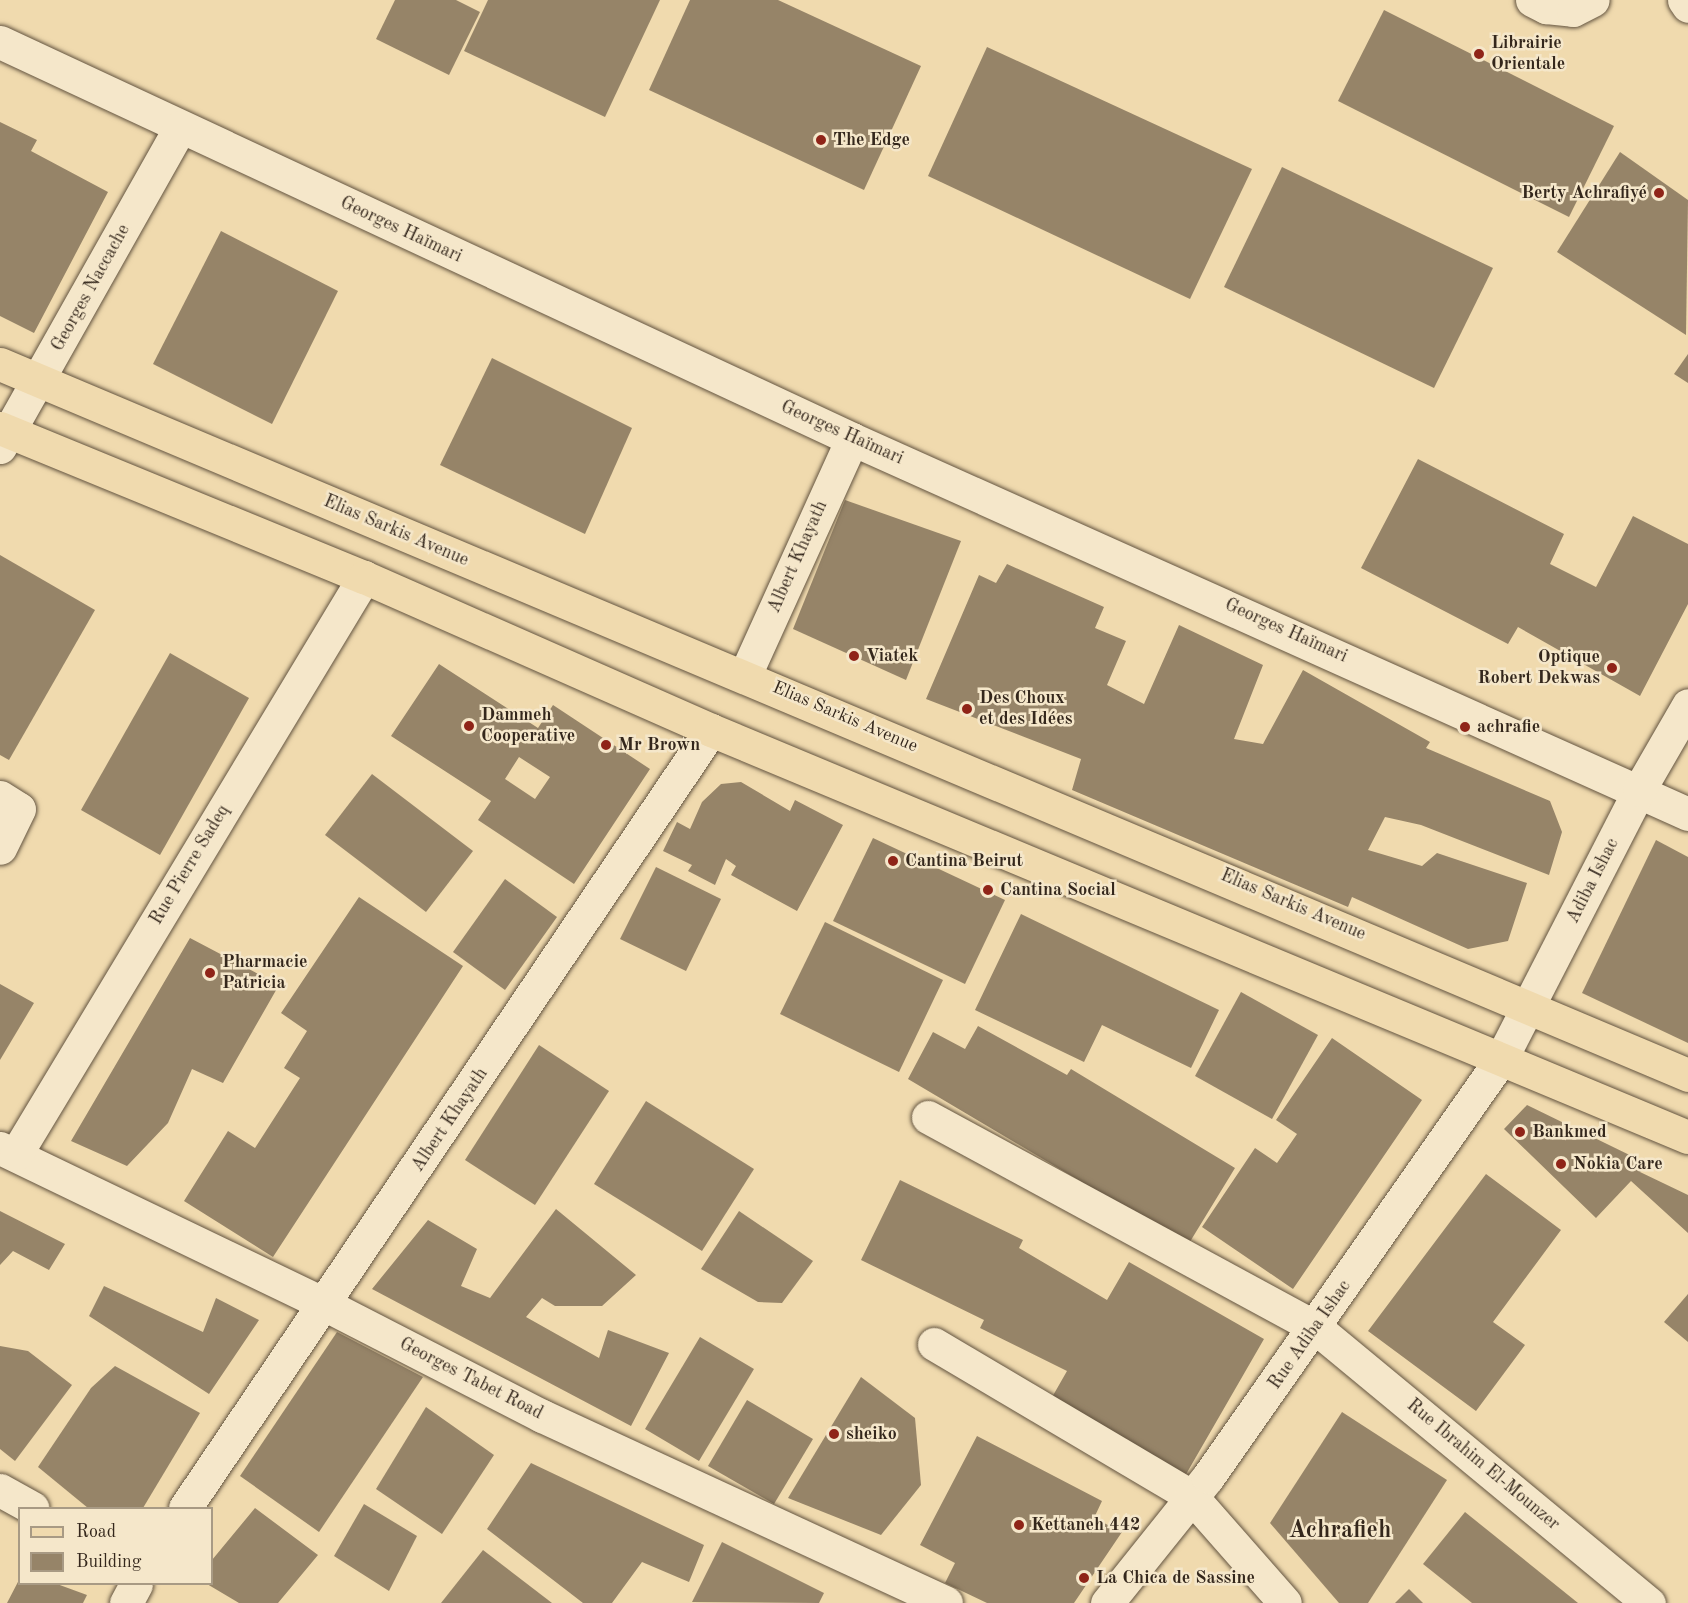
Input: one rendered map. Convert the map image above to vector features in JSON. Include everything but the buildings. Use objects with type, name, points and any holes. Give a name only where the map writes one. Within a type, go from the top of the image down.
[{"type":"main road","name":"Elias Sarkis Avenue","points":[[0,364],[39,383],[745,675],[1530,1005],[1688,1075]]},
{"type":"main road","points":[[3,436],[364,577],[711,730],[1688,1137]]},
{"type":"street","points":[[1532,0],[1546,7],[1573,10],[1593,0]]},
{"type":"street","points":[[1684,0],[1688,6]]},
{"type":"street","name":"Georges Haïmari","points":[[0,42],[852,439],[1639,790],[1688,814]]},
{"type":"street","name":"Georges Naccache","points":[[3,436],[39,383],[180,127]]},
{"type":"street","name":"Albert Khayath","points":[[745,675],[852,439]]},
{"type":"street","name":"Rue Pierre Sadeq","points":[[8,1151],[364,577]]},
{"type":"street","name":"Adiba Ishac","points":[[1501,1059],[1639,790],[1688,705]]},
{"type":"street","name":"Albert Khayath","points":[[186,1507],[326,1305],[711,730]]},
{"type":"street","points":[[0,797],[19,809],[0,848]]},
{"type":"street","name":"Rue Adiba Ishac","points":[[1107,1603],[1191,1496],[1316,1328],[1501,1059]]},
{"type":"street","name":"Rue Ibrahim El-Mounzer","points":[[928,1117],[1316,1328],[1649,1603]]},
{"type":"street","name":"Georges Tabet Road","points":[[8,1151],[326,1305],[552,1421],[946,1603]]},
{"type":"street","points":[[934,1344],[1191,1496],[1285,1603]]},
{"type":"street","points":[[0,1490],[29,1507]]},
{"type":"street","points":[[126,1603],[135,1585]]},
{"type":"place","name":"Librairie Orientale","points":[[1479,54]]},
{"type":"place","name":"The Edge","points":[[821,140]]},
{"type":"place","name":"Berty Achrafiyé","points":[[1659,193]]},
{"type":"place","name":"Viatek","points":[[854,656]]},
{"type":"place","name":"Optique Robert Dekwas","points":[[1612,668]]},
{"type":"place","name":"Des Choux et des Idées","points":[[967,709]]},
{"type":"place","name":"Dammeh Cooperative","points":[[469,726]]},
{"type":"place","name":"achrafie","points":[[1465,727]]},
{"type":"place","name":"Mr Brown","points":[[606,745]]},
{"type":"place","name":"Cantina Beirut","points":[[893,861]]},
{"type":"place","name":"Cantina Social","points":[[988,890]]},
{"type":"place","name":"Pharmacie Patricia","points":[[210,973]]},
{"type":"place","name":"Bankmed","points":[[1520,1132]]},
{"type":"place","name":"Nokia Care","points":[[1561,1164]]},
{"type":"place","name":"sheiko","points":[[834,1434]]},
{"type":"place","name":"Kettaneh 442","points":[[1019,1525]]},
{"type":"place","name":"La Chica de Sassine","points":[[1084,1578]]},
{"type":"district","name":"Achrafieh","points":[[1340,1532]]}]
